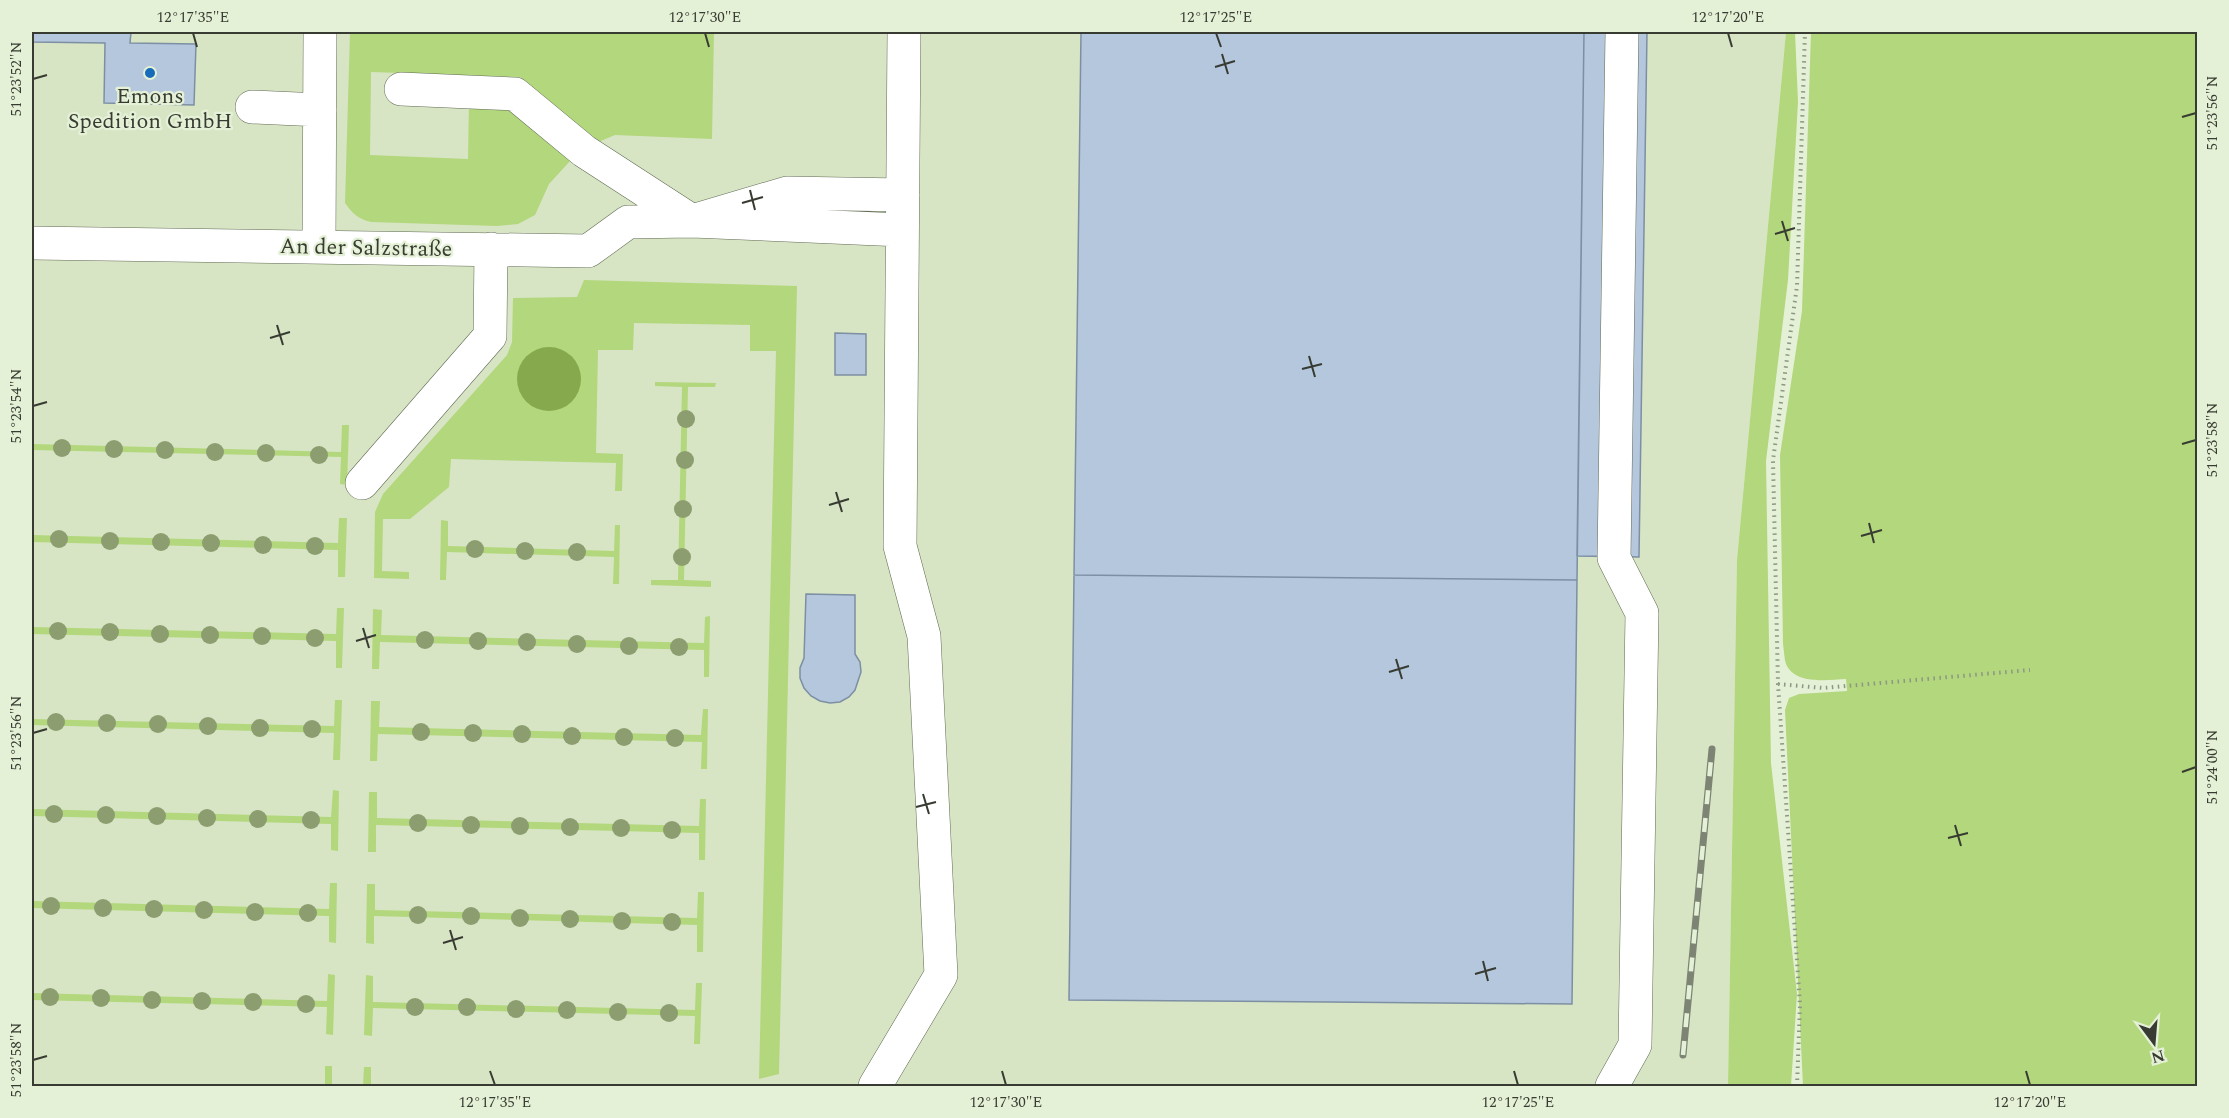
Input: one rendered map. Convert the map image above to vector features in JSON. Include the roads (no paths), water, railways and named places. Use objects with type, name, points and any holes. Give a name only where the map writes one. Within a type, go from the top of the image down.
[{"type":"street","points":[[319,247],[321,32]]},
{"type":"street","points":[[876,1086],[940,975],[924,636],[900,546],[904,32]]},
{"type":"street","points":[[1612,1086],[1635,1045],[1642,613],[1614,558],[1622,32]]},
{"type":"street","points":[[401,89],[515,94],[584,151],[692,221],[902,230]]},
{"type":"street","points":[[252,107],[320,110]]},
{"type":"street","points":[[692,221],[787,193],[903,195]]},
{"type":"street","name":"An der Salzstraße","points":[[32,243],[588,251],[628,222],[692,221]]},
{"type":"street","points":[[362,483],[490,336],[491,249]]},
{"type":"railway","points":[[1683,1055],[1712,749]]},
{"type":"place","name":"Emons Spedition GmbH","points":[[150,73]]}]
